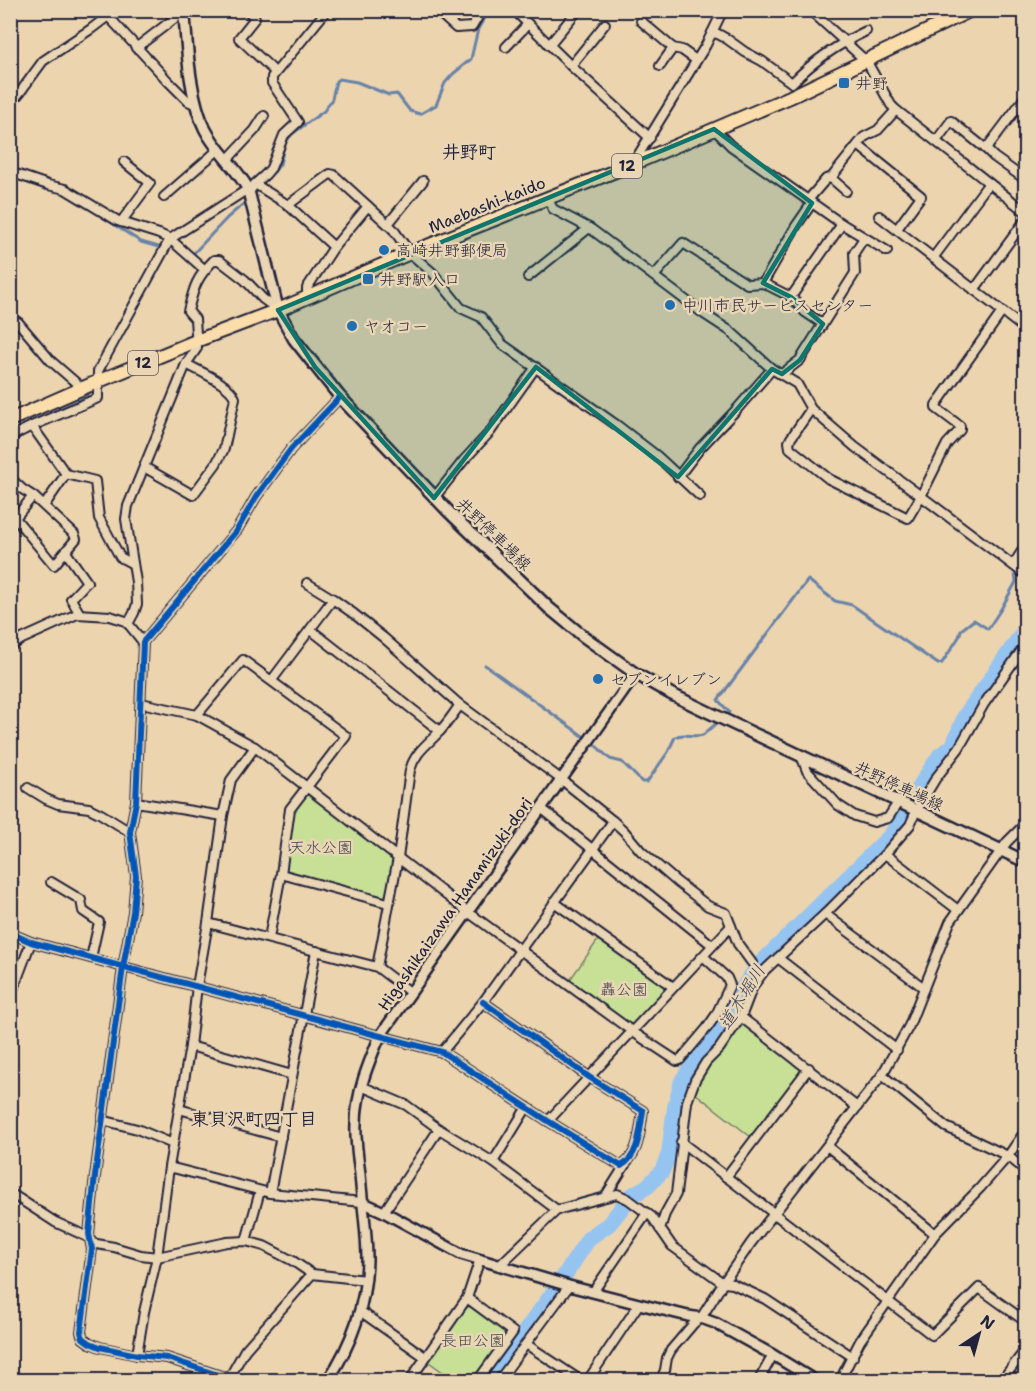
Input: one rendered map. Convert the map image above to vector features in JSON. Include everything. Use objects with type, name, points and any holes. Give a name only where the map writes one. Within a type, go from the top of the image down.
[{"type":"main road","name":"井野停車場線","points":[[184,10],[196,105],[204,128],[218,150],[250,188],[278,310],[294,339],[340,398],[434,498],[549,608],[636,674],[679,698],[802,758],[899,801],[1026,862]]},
{"type":"main road","name":"Maebashi-kaido","points":[[10,420],[196,341],[307,298],[410,253],[633,164],[867,62],[971,10]]},
{"type":"street","points":[[10,104],[42,61],[116,10]]},
{"type":"street","points":[[136,48],[184,10]]},
{"type":"street","points":[[247,10],[255,18],[239,38],[274,72]]},
{"type":"street","points":[[10,438],[32,426],[98,398],[98,371],[170,239],[250,188],[271,168],[284,135],[298,122],[272,83],[272,77],[327,10]]},
{"type":"street","points":[[436,10],[456,28],[472,27],[482,10]]},
{"type":"street","points":[[549,45],[578,10]]},
{"type":"street","points":[[810,10],[867,62],[896,110],[1026,212]]},
{"type":"street","points":[[520,12],[528,24],[570,66],[650,138]]},
{"type":"street","points":[[633,164],[712,33],[719,13]]},
{"type":"street","points":[[108,16],[188,101],[196,105]]},
{"type":"street","points":[[641,21],[673,48],[682,50],[696,60]]},
{"type":"street","points":[[506,48],[528,24]]},
{"type":"street","points":[[570,66],[605,24]]},
{"type":"street","points":[[712,33],[718,34],[762,61],[792,83],[845,42],[866,31]]},
{"type":"street","points":[[660,66],[673,48]]},
{"type":"street","points":[[801,74],[812,87]]},
{"type":"street","points":[[986,149],[1026,96]]},
{"type":"street","points":[[762,283],[826,179],[831,178],[864,137],[878,130],[896,110]]},
{"type":"street","points":[[227,160],[255,130],[264,116]]},
{"type":"street","points":[[936,141],[951,121],[1026,180]]},
{"type":"street","points":[[714,129],[731,146],[810,202],[864,238],[887,250]]},
{"type":"street","points":[[858,146],[921,196],[897,229]]},
{"type":"street","points":[[164,197],[218,150]]},
{"type":"street","points":[[121,222],[150,183],[123,162]]},
{"type":"street","points":[[10,172],[65,189],[121,222],[170,239],[205,270]]},
{"type":"street","points":[[288,205],[330,174],[334,175],[393,229],[410,253],[434,273],[461,308],[481,318],[502,344],[618,426],[657,456],[700,496]]},
{"type":"street","points":[[831,178],[846,191]]},
{"type":"street","points":[[388,224],[423,181]]},
{"type":"street","points":[[933,258],[988,183]]},
{"type":"street","points":[[250,188],[288,205],[334,247]]},
{"type":"street","points":[[547,198],[553,209],[589,228],[730,331],[771,369],[797,384],[811,409],[855,447],[1026,575]]},
{"type":"street","points":[[307,298],[307,288],[334,247],[368,206]]},
{"type":"street","points":[[879,216],[1021,326],[1026,321]]},
{"type":"street","points":[[974,290],[1026,219]]},
{"type":"street","points":[[791,297],[842,224]]},
{"type":"street","points":[[528,277],[589,228]]},
{"type":"street","points":[[782,374],[800,360],[855,273],[854,253],[864,238]]},
{"type":"street","points":[[654,276],[683,243],[747,284],[762,283],[791,297],[805,312],[823,324]]},
{"type":"street","points":[[128,624],[137,604],[126,519],[128,506],[186,364],[197,348],[195,319],[188,310],[193,289],[205,270],[214,260],[219,260],[278,310]]},
{"type":"street","points":[[811,409],[791,438],[790,448],[829,479],[908,518],[947,444],[960,430],[960,426],[936,408],[936,405],[1002,312]]},
{"type":"street","points":[[10,318],[18,322],[51,361],[82,388]]},
{"type":"street","points":[[144,467],[193,495],[224,449],[235,398],[233,392],[186,364]]},
{"type":"street","points":[[434,498],[490,432],[536,367]]},
{"type":"street","points":[[678,477],[700,448],[771,369]]},
{"type":"street","points":[[312,1274],[245,1350],[230,1380],[167,1358],[137,1355],[90,1344],[83,1338],[81,1332],[92,1249],[94,1184],[123,967],[133,912],[136,876],[130,832],[136,802],[143,642],[237,530],[256,497],[291,449],[340,398]]},
{"type":"street","points":[[32,426],[66,474],[95,481],[99,518],[120,557],[133,564]]},
{"type":"street","points":[[44,506],[66,474]]},
{"type":"street","points":[[10,478],[33,496],[74,534],[76,539],[54,565],[15,518],[33,496]]},
{"type":"street","points":[[1013,565],[1026,545]]},
{"type":"street","points":[[66,552],[87,582],[71,598],[80,614]]},
{"type":"street","points":[[307,583],[333,599],[384,638],[460,705],[562,780],[613,821],[641,851],[677,882],[708,906],[726,913],[738,944],[752,963]]},
{"type":"street","points":[[272,680],[333,599]]},
{"type":"street","points":[[10,647],[22,639],[77,614],[110,616],[126,621],[143,642]]},
{"type":"street","points":[[311,630],[440,731]]},
{"type":"street","points":[[660,1229],[676,1194],[687,1102],[695,1080],[741,1017],[753,986],[765,970],[885,854],[910,825],[936,778],[1026,644]]},
{"type":"street","points":[[197,716],[243,660],[346,736],[290,809],[269,938]]},
{"type":"street","name":"Higashikaizawa Hanamizuki-dori","points":[[328,1380],[345,1351],[360,1311],[366,1280],[366,1244],[356,1124],[361,1086],[380,1036],[636,674]]},
{"type":"street","points":[[141,703],[197,716],[255,747],[468,912],[633,1032],[677,1061],[707,1028],[716,1015],[730,985],[727,978],[703,956]]},
{"type":"street","points":[[377,967],[398,858],[412,761],[460,705]]},
{"type":"street","points":[[137,1355],[157,1257],[223,816],[231,780],[255,747]]},
{"type":"street","points":[[802,758],[807,771],[838,805],[855,816],[874,822],[888,818],[899,801]]},
{"type":"street","points":[[28,788],[58,804],[89,808],[130,832]]},
{"type":"street","points":[[136,802],[223,816]]},
{"type":"street","points":[[541,808],[712,945]]},
{"type":"street","points":[[442,1052],[483,1002],[613,821]]},
{"type":"street","points":[[661,1380],[671,1350],[694,1323],[702,1318],[723,1283],[751,1244],[882,1075],[909,1026],[950,922],[1001,851],[1026,823]]},
{"type":"street","points":[[885,854],[958,910]]},
{"type":"street","points":[[281,874],[388,903]]},
{"type":"street","points":[[51,882],[81,900],[83,911],[99,922],[91,958]]},
{"type":"street","points":[[554,902],[673,987]]},
{"type":"street","points":[[825,914],[924,988]]},
{"type":"street","points":[[208,922],[377,967],[410,992]]},
{"type":"street","points":[[548,1121],[731,926]]},
{"type":"street","points":[[10,933],[31,942],[442,1052],[548,1121],[621,1166],[625,1165]]},
{"type":"street","points":[[10,998],[31,942]]},
{"type":"street","points":[[270,1193],[316,951]]},
{"type":"street","points":[[778,958],[897,1050]]},
{"type":"street","points":[[483,1002],[643,1112],[638,1146],[605,1197]]},
{"type":"street","points":[[741,1017],[857,1107]]},
{"type":"street","points":[[190,1046],[292,1075]]},
{"type":"street","points":[[726,1177],[809,1068]]},
{"type":"street","points":[[882,1075],[946,1127],[1008,1156],[1026,1170]]},
{"type":"street","points":[[361,1086],[406,1105],[439,1129],[493,1162],[557,1210]]},
{"type":"street","points":[[493,1162],[527,1107]]},
{"type":"street","points":[[179,1109],[281,1137]]},
{"type":"street","points":[[102,1120],[137,1129],[173,1144]]},
{"type":"street","points":[[384,1212],[439,1129]]},
{"type":"street","points":[[840,1380],[860,1341],[935,1234],[1008,1156],[1026,1130]]},
{"type":"street","points":[[681,1142],[932,1335],[980,1288],[1026,1322]]},
{"type":"street","points":[[827,1146],[935,1234]]},
{"type":"street","points":[[169,1167],[270,1193],[362,1202],[461,1254],[553,1281],[715,1323],[814,1380]]},
{"type":"street","points":[[246,1241],[260,1191]]},
{"type":"street","points":[[499,1266],[557,1210],[616,1194],[627,1198],[652,1217],[672,1246],[723,1283],[733,1284],[765,1299],[853,1357]]},
{"type":"street","points":[[15,1196],[54,1222],[91,1240],[141,1255],[157,1257],[227,1242],[246,1241],[264,1245],[312,1274],[366,1280]]},
{"type":"street","points":[[594,1292],[647,1213]]},
{"type":"street","points":[[410,1380],[467,1298],[480,1259]]},
{"type":"street","points":[[499,1380],[568,1285]]},
{"type":"street","points":[[467,1298],[513,1332],[478,1380]]},
{"type":"street","points":[[588,1380],[639,1304]]},
{"type":"street","points":[[360,1311],[425,1358]]},
{"type":"street","points":[[526,1344],[580,1380]]},
{"type":"street","points":[[1002,1380],[1026,1349]]},
{"type":"street","points":[[759,1380],[773,1355]]},
{"type":"highlighted area","points":[[714,129],[812,203],[763,283],[791,297],[823,324],[800,360],[782,374],[772,369],[678,477],[536,367],[434,498],[315,367],[278,310]]},
{"type":"green space","name":"天水公園","points":[[306,795],[392,859],[394,863],[386,896],[382,897],[287,872],[284,867],[294,809]]},
{"type":"green space","name":"轟公園","points":[[598,940],[664,986],[665,991],[634,1024],[629,1024],[569,981]]},
{"type":"green space","points":[[741,1024],[746,1024],[801,1067],[801,1072],[751,1137],[695,1093],[703,1074],[729,1043]]},
{"type":"green space","name":"長田公園","points":[[466,1307],[470,1307],[504,1332],[505,1337],[473,1380],[454,1380],[429,1362]]},
{"type":"waterway","points":[[253,195],[280,164],[285,143],[292,134],[324,111],[332,99],[336,81],[339,79],[357,82],[389,95],[397,94],[410,111],[420,114],[436,105],[445,83],[471,59],[478,29],[489,10]]},
{"type":"waterway","points":[[17,178],[57,191]]},
{"type":"waterway","points":[[190,253],[193,254],[227,218],[248,200]]},
{"type":"waterway","points":[[84,205],[141,242],[162,248],[175,244]]},
{"type":"waterway","points":[[10,431],[88,396]]},
{"type":"waterway","points":[[485,665],[594,744],[610,759],[622,762],[642,782],[647,782],[668,752],[675,737],[703,735],[729,712],[718,700],[808,580],[835,601],[852,605],[938,664],[942,663],[961,630],[974,620],[988,629],[1016,582],[1015,572],[1026,555]]},
{"type":"waterway","name":"道木堀川","points":[[490,1380],[553,1293],[589,1238],[609,1224],[631,1196],[648,1186],[662,1171],[669,1154],[675,1107],[682,1081],[696,1059],[731,1017],[742,989],[758,966],[891,835],[940,755],[953,746],[965,716],[1026,628]]},
{"type":"waterway","points":[[10,723],[14,738],[10,753]]},
{"type":"waterway","points":[[10,809],[16,826],[10,844]]},
{"type":"waterway","points":[[10,867],[18,883],[15,894],[10,900]]},
{"type":"cycle path","points":[[233,1380],[167,1358],[137,1355],[100,1347],[83,1338],[81,1332],[92,1249],[89,1234],[94,1184],[123,967],[133,912],[136,876],[130,832],[136,802],[143,642],[237,530],[256,497],[291,449],[340,397]]},
{"type":"cycle path","points":[[10,933],[31,942],[442,1052],[621,1166],[627,1162],[638,1142],[643,1111],[589,1077],[483,1002]]},
{"type":"place","name":"井野","points":[[844,83]]},
{"type":"place","name":"高崎井野郵便局","points":[[384,250]]},
{"type":"place","name":"井野駅入口","points":[[368,279]]},
{"type":"place","name":"中川市民サービスセンター","points":[[670,305]]},
{"type":"place","name":"ヤオコー","points":[[352,326]]},
{"type":"place","name":"セブンイレブン","points":[[598,679]]},
{"type":"district","name":"井野町","points":[[469,152]]},
{"type":"district","name":"東貝沢町四丁目","points":[[254,1119]]}]
